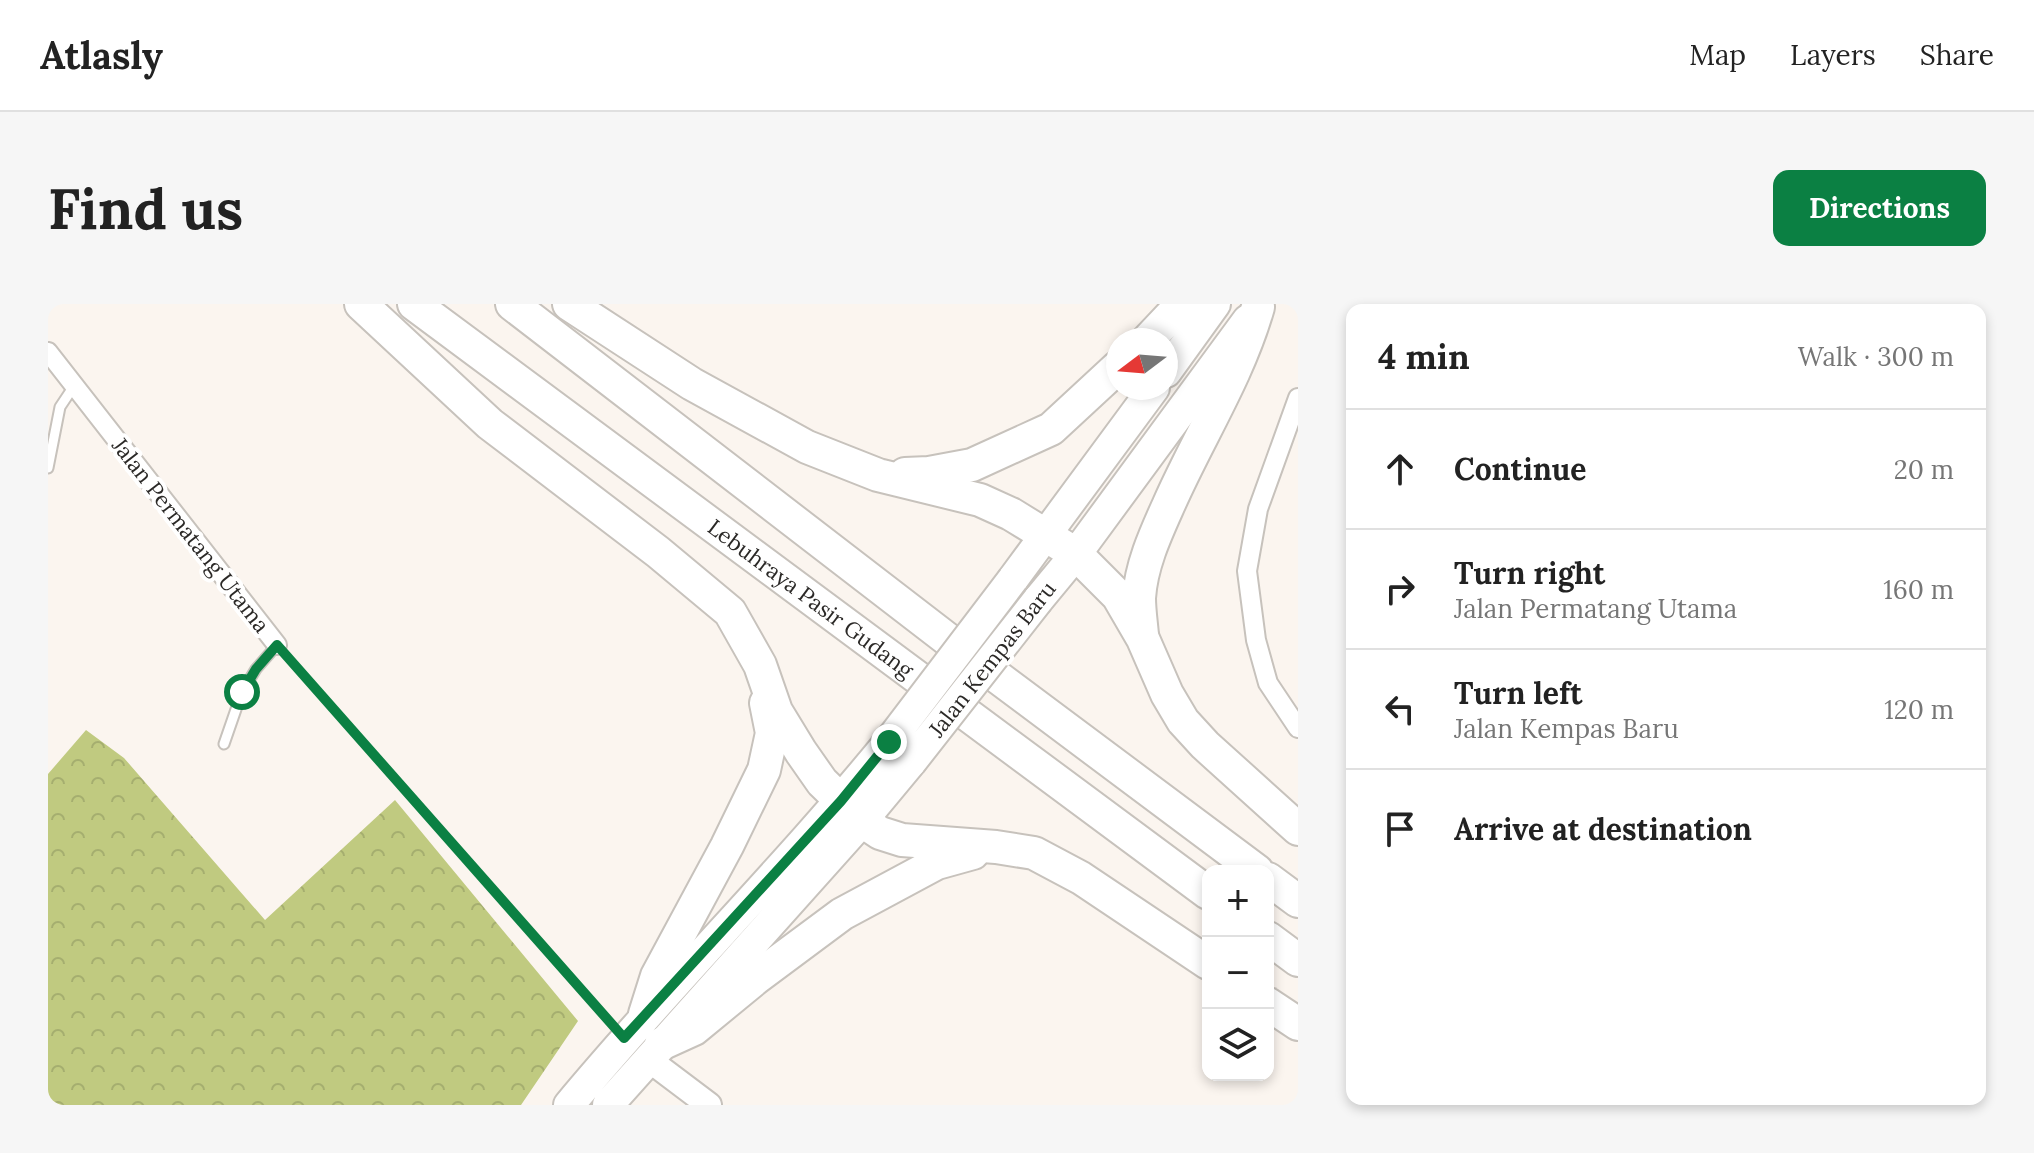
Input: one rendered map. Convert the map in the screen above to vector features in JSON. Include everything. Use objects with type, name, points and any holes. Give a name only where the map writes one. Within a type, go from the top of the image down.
[{"type":"highway","points":[[361,304],[490,424],[658,552],[730,612],[760,665],[776,711],[822,782],[880,833],[902,840],[1034,853],[1081,878],[1202,959]]},
{"type":"highway","name":"Lebuhraya Pasir Gudang","points":[[414,304],[1202,889]]},
{"type":"highway","points":[[512,304],[977,662],[1249,865]]},
{"type":"highway","points":[[569,304],[705,391],[807,447],[878,475],[980,500],[1011,514],[1076,554],[1118,596],[1183,721],[1205,745],[1298,829]]},
{"type":"highway","points":[[1159,328],[1182,304]]},
{"type":"highway","points":[[1143,639],[1139,599],[1143,571],[1155,536],[1246,346],[1259,306]]},
{"type":"highway","points":[[878,475],[929,473],[972,465],[1051,429],[1106,378]]},
{"type":"highway","points":[[635,1026],[657,976],[764,770],[772,733],[760,665]]},
{"type":"highway","points":[[654,1052],[694,1029],[842,914],[937,863],[996,847]]},
{"type":"highway","points":[[1274,883],[1298,901]]},
{"type":"highway","points":[[1274,942],[1298,960]]},
{"type":"highway","points":[[1274,1008],[1298,1024]]},
{"type":"main road","points":[[1178,355],[1215,304]]},
{"type":"main road","name":"Jalan Kempas Baru","points":[[608,1105],[900,752],[1076,554],[1259,306]]},
{"type":"main road","name":"Jalan Kempas Baru","points":[[900,752],[1013,579],[1145,400]]},
{"type":"main road","name":"Jalan Kempas Baru","points":[[569,1105],[635,1026],[852,811]]},
{"type":"street","name":"Jalan Permatang Utama","points":[[52,365],[74,386],[277,645]]},
{"type":"street","points":[[1298,398],[1258,509],[1247,571],[1256,640],[1268,683],[1298,728]]},
{"type":"street","points":[[654,1052],[709,1105]]},
{"type":"lane","points":[[48,468],[60,407],[74,386]]},
{"type":"lane","points":[[224,744],[242,692],[256,669],[277,645]]},
{"type":"path","name":"Jalan Permatang Utama","points":[[277,645],[635,1026]]},
{"type":"green space","points":[[86,730],[124,758],[265,920],[395,800],[578,1021],[521,1105],[48,1105],[48,774]]},
{"type":"route","points":[[242,692],[256,669],[277,645],[624,1038],[841,801],[889,742]]}]
